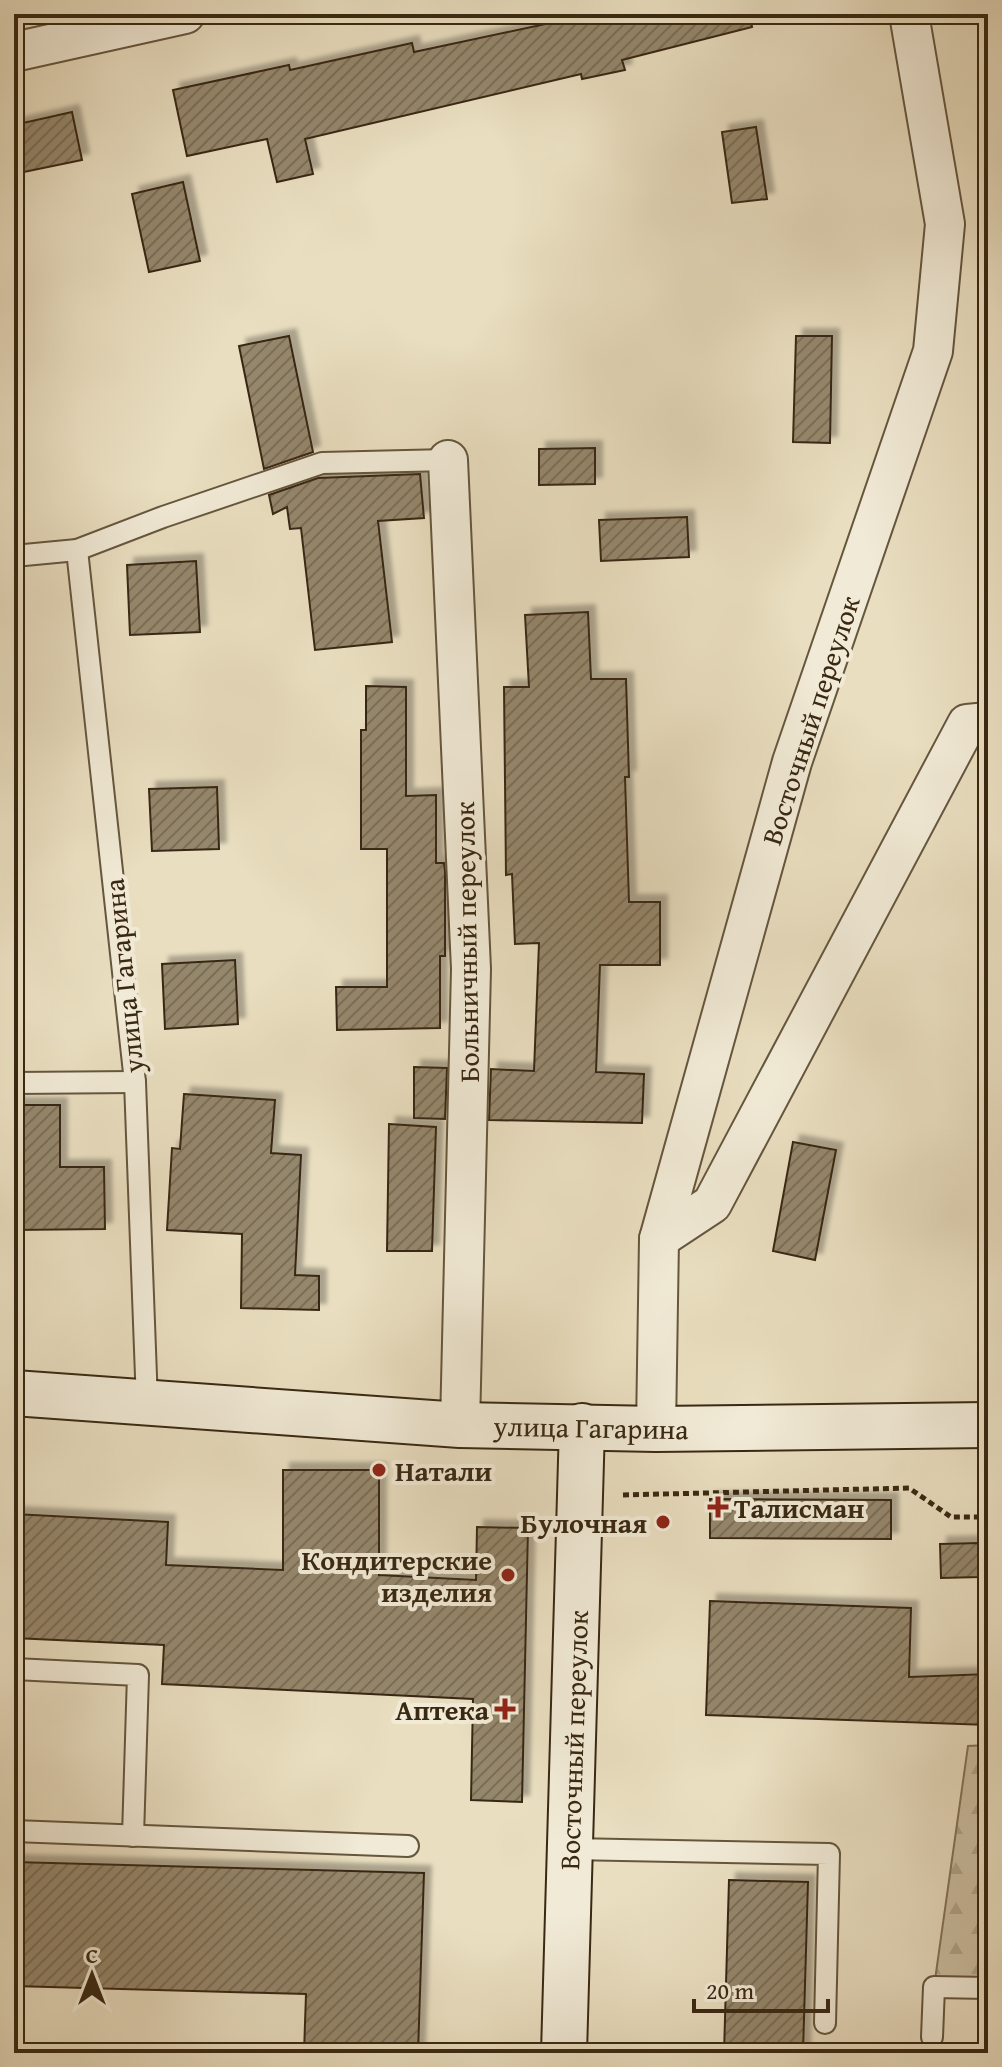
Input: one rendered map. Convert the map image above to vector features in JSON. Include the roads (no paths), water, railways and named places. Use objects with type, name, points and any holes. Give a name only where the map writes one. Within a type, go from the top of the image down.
[{"type":"street","points":[[14,52],[185,14]]},
{"type":"street","name":"Восточный переулок","points":[[656,1429],[659,1239],[792,762],[933,351],[945,224],[909,14]]},
{"type":"street","name":"Больничный переулок","points":[[448,460],[471,969],[460,1425]]},
{"type":"street","points":[[659,1239],[712,1204],[977,723]]},
{"type":"street","name":"улица Гагарина","points":[[14,1393],[460,1425],[656,1429],[988,1425]]},
{"type":"street","name":"Восточный переулок","points":[[564,2053],[582,1426]]},
{"type":"lane","points":[[14,556],[77,550],[322,463],[448,460]]},
{"type":"lane","name":"улица Гагарина","points":[[77,550],[135,1082],[147,1403]]},
{"type":"lane","points":[[14,1083],[135,1082]]},
{"type":"lane","points":[[14,1669],[138,1675],[133,1836]]},
{"type":"lane","points":[[14,1831],[408,1846]]},
{"type":"lane","points":[[570,1849],[829,1854],[825,2023]]},
{"type":"lane","points":[[932,2037],[934,1987],[988,1988]]},
{"type":"place","name":"Натали","points":[[379,1470]]},
{"type":"place","name":"Талисман","points":[[718,1507]]},
{"type":"place","name":"Булочная","points":[[663,1522]]},
{"type":"place","name":"Кондитерские изделия","points":[[508,1575]]},
{"type":"place","name":"Аптека","points":[[505,1709]]}]
